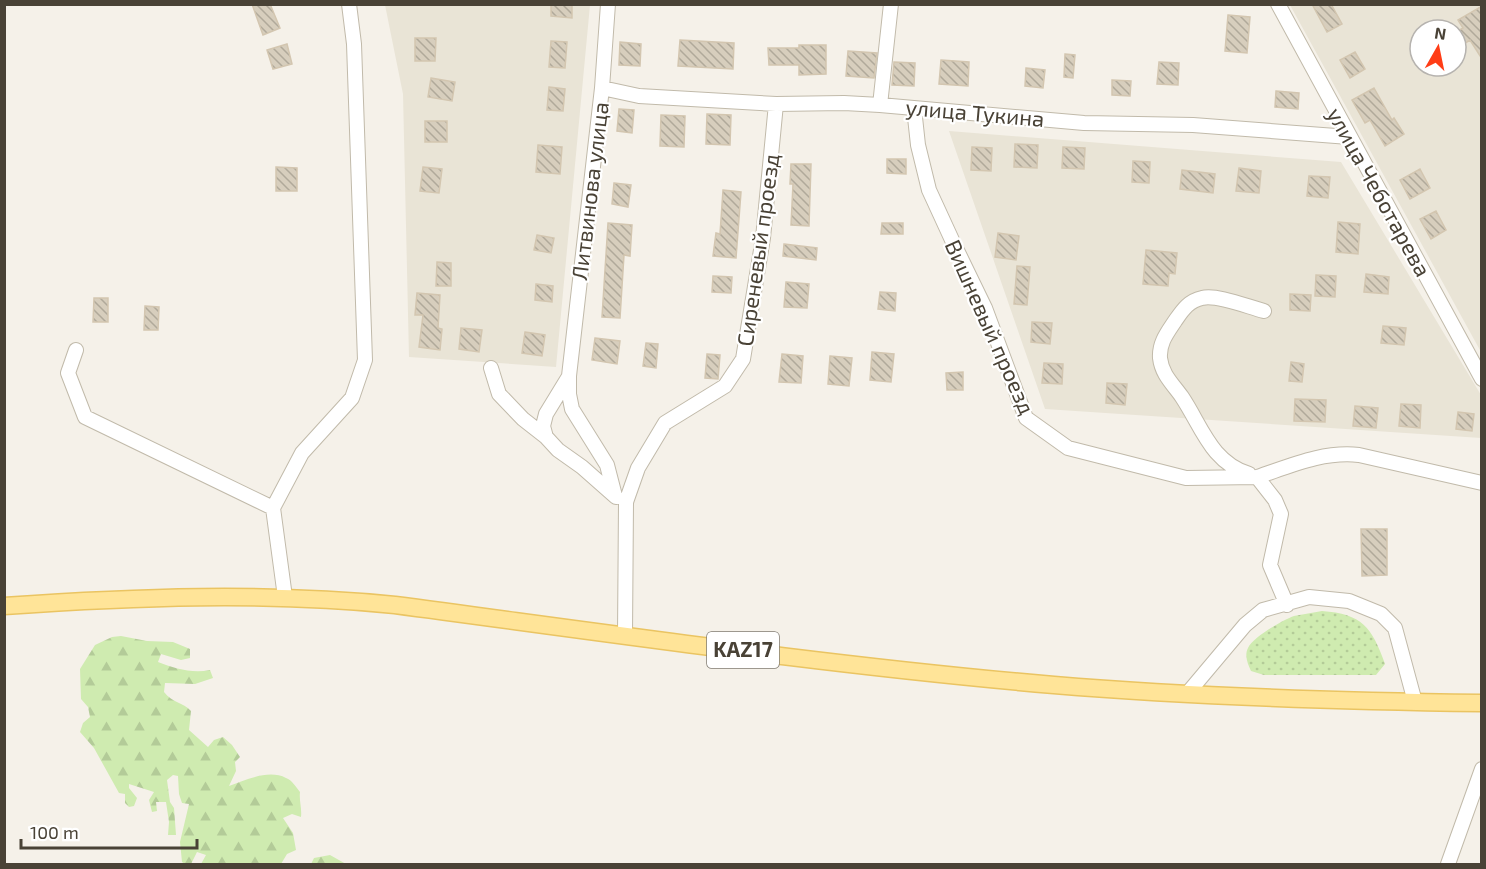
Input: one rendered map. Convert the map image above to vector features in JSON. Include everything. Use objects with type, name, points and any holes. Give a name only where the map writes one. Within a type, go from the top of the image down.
[{"type":"main road","name":"KAZ17","points":[[4,606],[97,599],[333,598],[910,671],[1056,685],[1187,694],[1482,704]]},
{"type":"street","points":[[285,597],[273,508],[302,453],[352,398],[365,360],[354,44],[349,4]]},
{"type":"street","name":"Литвинова улица","points":[[569,376],[602,88],[608,4]]},
{"type":"street","points":[[880,105],[891,4]]},
{"type":"street","name":"улица Чеботарева","points":[[1278,4],[1482,380]]},
{"type":"street","name":"улица Тукина","points":[[602,88],[639,96],[776,104],[880,105],[1084,123],[1193,125],[1349,137]]},
{"type":"street","name":"Сиреневый проезд","points":[[625,635],[626,502],[630,486],[665,423],[725,386],[743,359],[763,238],[776,104]]},
{"type":"street","name":"Вишневый проезд","points":[[914,108],[918,145],[929,190],[985,308],[1026,418],[1068,448],[1186,478],[1257,477],[1340,453],[1359,455],[1482,483]]},
{"type":"street","points":[[1264,311],[1221,299],[1202,297],[1185,306],[1161,341],[1160,357],[1165,376],[1182,398],[1199,429],[1219,457],[1239,471],[1257,477],[1275,500],[1281,514],[1270,565],[1287,605]]},
{"type":"street","points":[[75,350],[68,373],[86,417],[273,508]]},
{"type":"street","points":[[491,368],[499,394],[523,419],[615,496]]},
{"type":"street","points":[[546,437],[543,426],[546,414],[569,376]]},
{"type":"street","points":[[569,376],[572,409],[608,465],[615,496],[626,523]]},
{"type":"street","points":[[1187,694],[1245,625],[1263,610],[1309,597],[1349,601],[1381,614],[1395,628],[1416,702]]},
{"type":"street","points":[[1448,864],[1482,769]]},
{"type":"shaded area","points":[[385,5],[590,5],[556,367],[409,357],[403,94]]},
{"type":"shaded area","points":[[1290,5],[1481,5],[1481,352]]},
{"type":"shaded area","points":[[949,131],[1341,162],[1481,395],[1481,438],[1045,409]]},
{"type":"green space","points":[[1322,611],[1347,615],[1356,619],[1370,632],[1385,664],[1376,675],[1264,675],[1251,671],[1246,654],[1256,639],[1289,618]]},
{"type":"green space","points":[[121,636],[147,641],[173,642],[190,649],[190,658],[181,660],[161,654],[158,662],[190,671],[210,670],[213,678],[195,684],[165,683],[164,692],[191,711],[189,730],[208,747],[214,740],[223,737],[232,745],[240,757],[235,762],[236,771],[229,786],[257,776],[272,775],[288,779],[300,792],[301,817],[292,814],[283,818],[293,833],[296,850],[287,854],[281,864],[201,864],[206,855],[197,852],[191,864],[182,862],[180,842],[189,804],[182,803],[178,776],[173,775],[167,780],[170,802],[174,808],[176,835],[168,835],[166,802],[156,802],[157,811],[152,812],[149,800],[154,792],[129,784],[129,788],[137,798],[134,806],[129,807],[125,803],[125,794],[119,793],[94,748],[80,732],[83,723],[90,717],[88,707],[81,699],[80,669],[95,645],[112,637]]},
{"type":"green space","points":[[330,855],[346,864],[311,864],[314,858]]},
{"type":"building","points":[[252,4],[270,4],[280,28],[263,35]]},
{"type":"building","points":[[551,4],[572,4],[572,18],[551,16]]},
{"type":"building","points":[[1312,4],[1331,4],[1342,24],[1327,32]]},
{"type":"building","points":[[1482,6],[1482,59],[1470,40],[1468,41],[1468,18],[1461,18]]},
{"type":"building","points":[[1228,15],[1250,17],[1247,53],[1225,51]]},
{"type":"building","points":[[415,38],[436,38],[435,61],[415,61]]},
{"type":"building","points":[[680,40],[734,43],[733,69],[678,66]]},
{"type":"building","points":[[551,41],[567,42],[565,68],[549,67]]},
{"type":"building","points":[[620,42],[641,44],[640,66],[619,65]]},
{"type":"building","points":[[287,44],[292,64],[273,69],[267,50]]},
{"type":"building","points":[[799,45],[826,45],[826,74],[799,75],[799,65],[769,65],[768,48],[799,48]]},
{"type":"building","points":[[848,51],[877,53],[874,78],[846,76]]},
{"type":"building","points":[[1355,52],[1365,69],[1350,78],[1340,60]]},
{"type":"building","points":[[1065,54],[1075,55],[1073,78],[1064,77]]},
{"type":"building","points":[[941,60],[969,62],[968,86],[939,84]]},
{"type":"building","points":[[894,62],[915,63],[914,86],[892,85]]},
{"type":"building","points":[[1159,62],[1179,63],[1178,85],[1157,84]]},
{"type":"building","points":[[1026,68],[1045,70],[1043,88],[1025,86]]},
{"type":"building","points":[[431,78],[455,82],[452,101],[428,97]]},
{"type":"building","points":[[1112,80],[1131,81],[1130,96],[1112,95]]},
{"type":"building","points":[[549,87],[565,89],[563,111],[547,110]]},
{"type":"building","points":[[1374,88],[1392,120],[1394,118],[1404,134],[1385,146],[1370,120],[1365,123],[1352,100]]},
{"type":"building","points":[[1276,91],[1299,93],[1298,109],[1275,107]]},
{"type":"building","points":[[619,109],[634,110],[632,133],[617,131]]},
{"type":"building","points":[[707,114],[731,115],[730,145],[706,144]]},
{"type":"building","points":[[661,115],[685,116],[684,147],[660,146]]},
{"type":"building","points":[[425,121],[447,121],[447,142],[425,142]]},
{"type":"building","points":[[1015,144],[1038,145],[1037,168],[1014,167]]},
{"type":"building","points":[[538,145],[562,147],[560,174],[536,172]]},
{"type":"building","points":[[972,147],[992,148],[991,171],[971,170]]},
{"type":"building","points":[[1063,147],[1085,148],[1084,169],[1062,168]]},
{"type":"building","points":[[887,159],[906,159],[906,174],[887,173]]},
{"type":"building","points":[[1133,161],[1150,162],[1149,183],[1132,182]]},
{"type":"building","points":[[791,164],[811,164],[809,226],[791,225],[793,184],[790,184]]},
{"type":"building","points":[[276,167],[297,168],[297,191],[276,191]]},
{"type":"building","points":[[423,167],[442,169],[439,193],[420,191]]},
{"type":"building","points":[[1239,168],[1261,171],[1259,193],[1236,191]]},
{"type":"building","points":[[1420,169],[1430,188],[1410,199],[1400,180]]},
{"type":"building","points":[[1182,170],[1215,174],[1213,193],[1180,189]]},
{"type":"building","points":[[1309,176],[1330,177],[1328,198],[1307,196]]},
{"type":"building","points":[[614,183],[631,185],[628,207],[612,204]]},
{"type":"building","points":[[723,190],[741,192],[736,258],[713,256],[716,233],[720,234]]},
{"type":"building","points":[[1436,211],[1446,230],[1431,239],[1420,219]]},
{"type":"building","points":[[1338,222],[1360,224],[1358,254],[1336,252]]},
{"type":"building","points":[[608,223],[632,225],[630,256],[624,255],[620,318],[602,317]]},
{"type":"building","points":[[882,223],[903,223],[903,234],[881,234]]},
{"type":"building","points":[[998,233],[1019,236],[1016,260],[995,257]]},
{"type":"building","points":[[537,235],[554,238],[551,253],[534,250]]},
{"type":"building","points":[[784,244],[817,248],[816,260],[783,256]]},
{"type":"building","points":[[1146,250],[1177,253],[1175,274],[1169,273],[1168,286],[1143,284]]},
{"type":"building","points":[[437,262],[451,263],[451,286],[436,286]]},
{"type":"building","points":[[1017,266],[1030,267],[1027,305],[1014,304]]},
{"type":"building","points":[[1366,274],[1389,277],[1388,294],[1364,292]]},
{"type":"building","points":[[1316,275],[1336,276],[1335,297],[1315,296]]},
{"type":"building","points":[[713,276],[732,277],[731,293],[712,292]]},
{"type":"building","points":[[786,282],[809,284],[807,308],[784,307]]},
{"type":"building","points":[[536,284],[553,286],[552,302],[535,300]]},
{"type":"building","points":[[880,292],[896,293],[895,311],[878,309]]},
{"type":"building","points":[[417,293],[440,295],[438,328],[442,329],[440,350],[419,347],[423,315],[415,315]]},
{"type":"building","points":[[1290,294],[1311,295],[1310,311],[1290,310]]},
{"type":"building","points":[[94,298],[108,298],[108,322],[93,322]]},
{"type":"building","points":[[145,306],[159,307],[158,330],[144,330]]},
{"type":"building","points":[[1032,322],[1052,323],[1050,344],[1031,342]]},
{"type":"building","points":[[1383,326],[1406,328],[1404,345],[1381,343]]},
{"type":"building","points":[[461,328],[482,330],[479,352],[459,349]]},
{"type":"building","points":[[525,332],[545,335],[542,356],[522,353]]},
{"type":"building","points":[[595,338],[620,341],[617,364],[592,360]]},
{"type":"building","points":[[646,343],[658,344],[656,368],[643,366]]},
{"type":"building","points":[[872,352],[894,354],[891,382],[870,380]]},
{"type":"building","points":[[707,354],[720,355],[718,379],[705,378]]},
{"type":"building","points":[[782,354],[803,356],[801,383],[779,382]]},
{"type":"building","points":[[830,356],[852,358],[849,386],[828,384]]},
{"type":"building","points":[[1291,362],[1304,364],[1302,382],[1289,381]]},
{"type":"building","points":[[1044,363],[1063,364],[1062,384],[1042,383]]},
{"type":"building","points":[[963,372],[963,390],[947,390],[946,373]]},
{"type":"building","points":[[1107,383],[1127,384],[1125,405],[1106,403]]},
{"type":"building","points":[[1295,399],[1326,400],[1325,422],[1294,421]]},
{"type":"building","points":[[1401,404],[1421,405],[1420,428],[1399,426]]},
{"type":"building","points":[[1355,406],[1378,408],[1376,428],[1353,426]]},
{"type":"building","points":[[1458,412],[1474,414],[1472,431],[1456,429]]},
{"type":"building","points":[[1361,529],[1387,529],[1387,575],[1362,576]]}]
